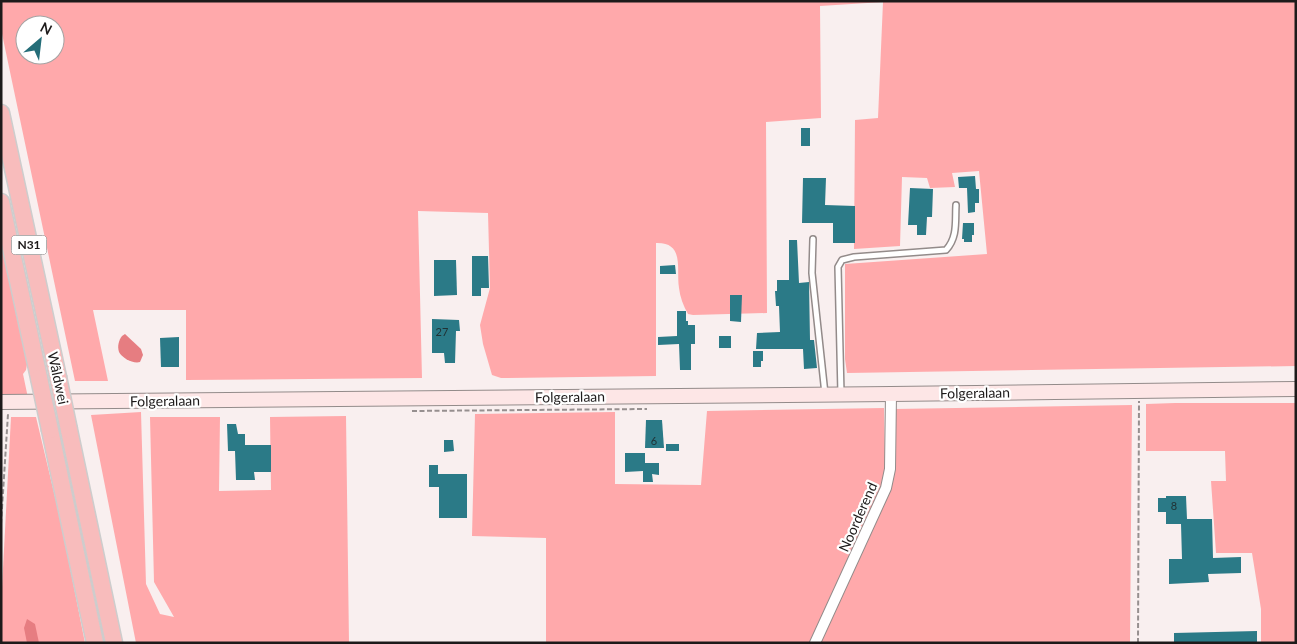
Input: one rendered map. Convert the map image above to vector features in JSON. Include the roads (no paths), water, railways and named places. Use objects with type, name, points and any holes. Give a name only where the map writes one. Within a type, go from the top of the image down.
[{"type":"highway","name":"Wâldwei","points":[[1,113],[114,643]]},
{"type":"highway","name":"Wâldwei","points":[[1,202],[94,643]]},
{"type":"main road","name":"Folgeralaan","points":[[5,408],[1296,389]]},
{"type":"street","name":"Noorderend","points":[[816,643],[888,482],[891,394]]},
{"type":"lane","points":[[841,395],[838,267],[842,260],[854,257],[946,250],[955,234],[956,205]]},
{"type":"lane","points":[[813,239],[812,273],[825,395]]}]
